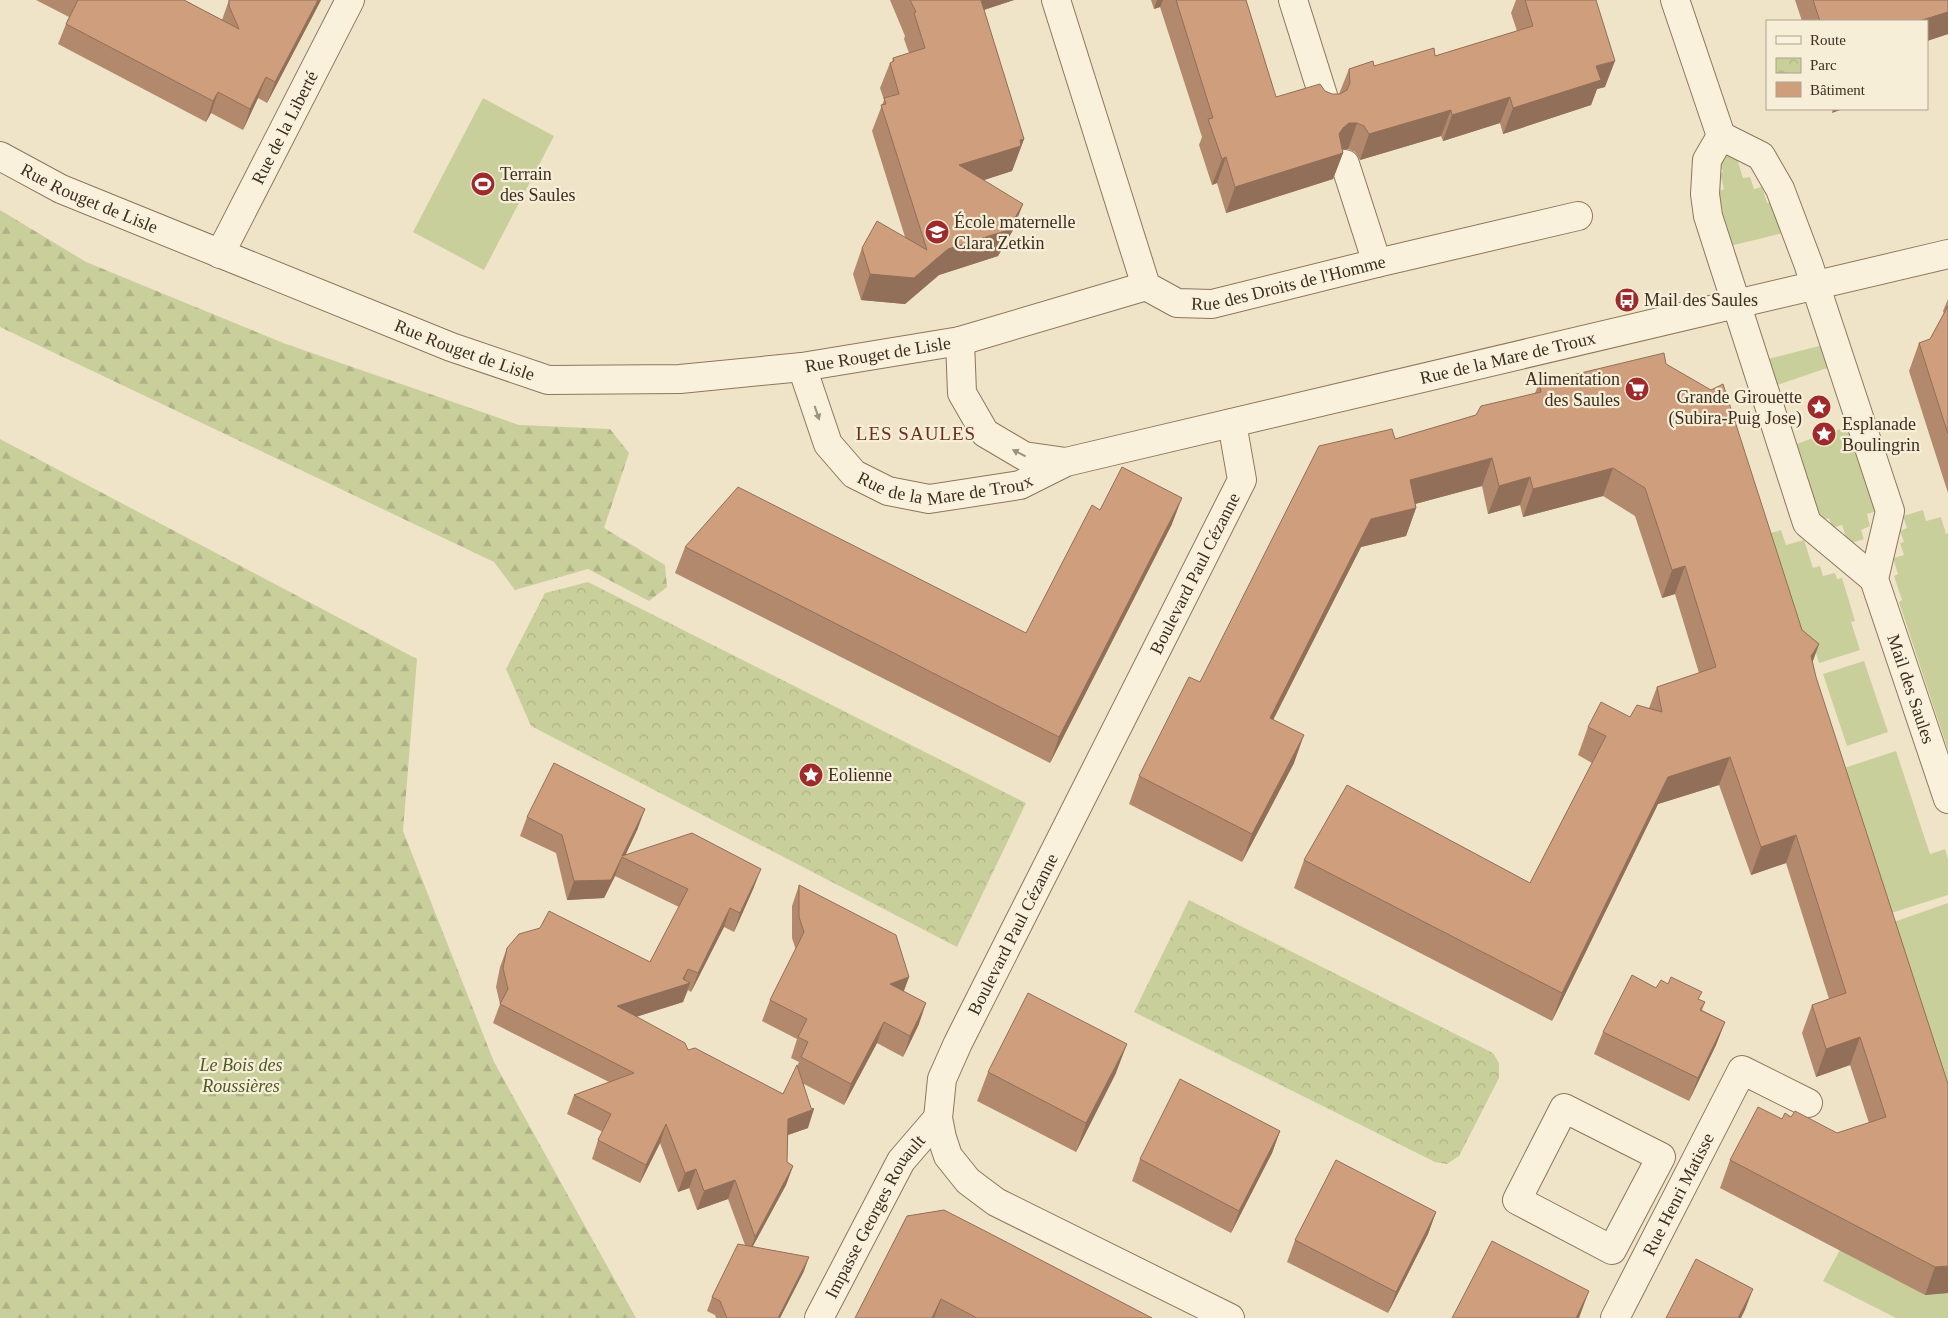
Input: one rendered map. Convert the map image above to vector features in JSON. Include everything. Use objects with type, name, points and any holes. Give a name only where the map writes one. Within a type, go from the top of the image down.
[{"type":"street","name":"Rue de la Liberté","points":[[220,254],[350,0]]},
{"type":"street","points":[[1056,0],[1146,286]]},
{"type":"street","points":[[1293,0],[1326,105]]},
{"type":"street","points":[[1675,0],[1721,136],[1761,156],[1780,189],[1815,285],[1890,511],[1874,579],[1807,523],[1708,216],[1705,194],[1708,160],[1721,136]]},
{"type":"street","name":"Rue Rouget de Lisle","points":[[0,156],[61,189],[220,254],[451,347],[548,380],[680,379],[802,366],[960,341],[1146,286]]},
{"type":"street","points":[[1345,164],[1377,263]]},
{"type":"street","name":"Rue des Droits de l'Homme","points":[[1146,286],[1177,303],[1212,304],[1578,216]]},
{"type":"street","name":"Rue de la Mare de Troux","points":[[802,366],[828,444],[854,474],[888,490],[929,499],[1020,485],[1066,462],[1948,254]]},
{"type":"street","name":"Rue de la Mare de Troux","points":[[960,341],[962,393],[984,433],[1024,456],[1066,462]]},
{"type":"street","name":"Boulevard Paul Cézanne","points":[[1220,1316],[996,1202],[968,1181],[948,1156],[938,1118],[942,1079],[958,1043],[1242,480],[1232,423]]},
{"type":"street","name":"Mail des Saules","points":[[1874,579],[1948,799]]},
{"type":"street","name":"Rue Henri Matisse","points":[[1615,1318],[1742,1070],[1808,1103]]},
{"type":"street","points":[[1564,1108],[1661,1157],[1612,1250],[1517,1200],[1564,1108]]},
{"type":"street","name":"Impasse Georges Rouault","points":[[819,1318],[901,1161],[938,1118]]},
{"type":"green space","name":"Terrain des Saules","points":[[483,98],[554,136],[484,270],[413,232]]},
{"type":"green space","points":[[1735,152],[1743,178],[1750,177],[1754,189],[1762,187],[1767,203],[1773,202],[1783,233],[1730,246],[1716,192],[1724,189],[1720,173],[1723,172],[1718,157]]},
{"type":"green space","points":[[0,210],[86,262],[286,344],[519,425],[610,429],[629,453],[604,528],[665,565],[667,587],[649,601],[588,569],[515,590],[494,562],[0,327]]},
{"type":"green space","points":[[1823,345],[1830,367],[1777,385],[1768,359]]},
{"type":"green space","points":[[1849,426],[1877,511],[1867,514],[1870,526],[1861,530],[1864,539],[1848,544],[1842,525],[1832,528],[1829,518],[1822,521],[1796,444]]},
{"type":"green space","name":"Le Bois des Roussières","points":[[0,439],[417,659],[403,831],[494,1062],[636,1318],[0,1318]]},
{"type":"green space","points":[[1923,510],[1926,521],[1941,517],[1946,534],[1948,533],[1948,750],[1899,602],[1902,600],[1894,576],[1898,574],[1893,558],[1904,555],[1900,543],[1904,542],[1900,531],[1907,528],[1903,516]]},
{"type":"green space","points":[[1781,530],[1786,545],[1804,540],[1813,568],[1820,566],[1823,576],[1835,573],[1837,579],[1842,578],[1855,621],[1851,622],[1860,650],[1819,663],[1815,650],[1795,656],[1761,550],[1775,545],[1771,533]]},
{"type":"green space","points":[[588,582],[1026,803],[957,947],[531,726],[506,669],[545,593]]},
{"type":"green space","points":[[1864,661],[1888,732],[1847,746],[1823,674]]},
{"type":"green space","points":[[1896,751],[1930,854],[1945,849],[1948,859],[1948,895],[1885,915],[1838,770]]},
{"type":"green space","points":[[1189,900],[1493,1053],[1499,1063],[1499,1078],[1459,1156],[1447,1164],[1435,1162],[1134,1012]]},
{"type":"green space","points":[[1948,903],[1948,1108],[1885,925]]},
{"type":"green space","points":[[1840,1250],[1925,1295],[1948,1293],[1948,1318],[1896,1318],[1823,1281]]},
{"type":"building","points":[[78,0],[184,0],[239,29],[229,6],[229,0],[318,0],[275,82],[266,77],[250,109],[218,92],[213,101],[66,24]]},
{"type":"building","points":[[910,0],[981,0],[1024,139],[1020,140],[1021,146],[959,165],[1023,204],[1008,230],[948,249],[914,278],[870,274],[862,248],[877,221],[927,250],[881,105],[886,104],[884,98],[899,94],[890,63],[894,61],[893,58],[925,48],[914,13],[916,12]]},
{"type":"building","points":[[1176,0],[1246,0],[1276,97],[1320,84],[1325,91],[1332,94],[1340,94],[1347,90],[1350,83],[1349,69],[1373,61],[1374,66],[1434,48],[1435,56],[1533,26],[1525,0],[1596,0],[1615,61],[1596,66],[1601,80],[1513,108],[1510,97],[1452,115],[1451,110],[1369,134],[1364,126],[1357,123],[1349,123],[1339,134],[1343,153],[1235,187],[1226,157],[1222,159],[1208,119],[1213,118]]},
{"type":"building","points":[[1813,0],[1948,0],[1948,12],[1922,20],[1820,20]]},
{"type":"building","points":[[1948,306],[1948,434],[1919,343],[1930,339]]},
{"type":"building","points":[[1664,353],[1666,364],[1711,390],[1723,384],[1802,630],[1819,644],[1811,656],[1816,677],[1948,1084],[1948,1266],[1935,1267],[1730,1160],[1758,1107],[1782,1119],[1785,1113],[1791,1117],[1795,1111],[1837,1133],[1886,1117],[1860,1037],[1826,1049],[1812,1005],[1846,993],[1796,835],[1761,847],[1730,757],[1668,777],[1562,993],[1304,860],[1347,785],[1530,883],[1606,736],[1588,727],[1601,702],[1630,717],[1637,705],[1662,712],[1657,687],[1716,667],[1685,566],[1672,570],[1645,488],[1613,468],[1533,489],[1530,477],[1499,486],[1492,458],[1410,480],[1416,508],[1371,519],[1270,718],[1304,735],[1252,834],[1139,776],[1189,677],[1200,682],[1319,446],[1392,429],[1395,439],[1476,415],[1481,406],[1541,392],[1539,383]]},
{"type":"building","points":[[1122,467],[1182,498],[1059,737],[685,547],[738,487],[1026,633],[1092,505],[1100,510]]},
{"type":"building","points":[[554,763],[645,809],[622,856],[692,833],[761,869],[740,913],[730,908],[698,973],[688,969],[683,979],[690,983],[617,1006],[685,1043],[688,1050],[695,1048],[783,1094],[797,1065],[811,1108],[814,1109],[788,1119],[787,1162],[793,1166],[755,1237],[735,1180],[704,1191],[696,1169],[685,1173],[666,1124],[646,1165],[598,1140],[611,1114],[574,1095],[634,1073],[500,1004],[508,989],[503,968],[507,948],[519,934],[540,928],[549,911],[650,962],[688,889],[622,857],[611,880],[574,881],[562,835],[527,817]]},
{"type":"building","points":[[799,885],[896,935],[909,977],[890,984],[926,1003],[910,1036],[884,1022],[851,1084],[801,1057],[808,1042],[798,1037],[807,1019],[770,1000],[804,932],[799,917]]},
{"type":"building","points":[[1632,975],[1656,988],[1661,980],[1668,984],[1671,977],[1702,992],[1698,999],[1705,1002],[1700,1010],[1725,1022],[1698,1078],[1603,1032]]},
{"type":"building","points":[[1028,993],[1127,1044],[1086,1123],[988,1072]]},
{"type":"building","points":[[1180,1079],[1280,1131],[1239,1211],[1140,1159]]},
{"type":"building","points":[[1336,1160],[1436,1212],[1396,1292],[1295,1240]]},
{"type":"building","points":[[944,1210],[1152,1318],[977,1318],[941,1299],[932,1318],[855,1318],[907,1216]]},
{"type":"building","points":[[1492,1241],[1589,1291],[1576,1318],[1452,1318]]},
{"type":"building","points":[[738,1244],[809,1257],[778,1318],[727,1318],[720,1301],[712,1297]]},
{"type":"building","points":[[1696,1259],[1753,1289],[1738,1318],[1666,1318]]},
{"type":"place","name":"Terrain des Saules","points":[[483,184]]},
{"type":"place","name":"École maternelle Clara Zetkin","points":[[937,232]]},
{"type":"place","name":"Mail des Saules","points":[[1627,300]]},
{"type":"place","name":"Alimentation des Saules","points":[[1637,389]]},
{"type":"place","name":"Grande Girouette (Subira-Puig Jose)","points":[[1819,407]]},
{"type":"place","name":"Esplanade Boulingrin","points":[[1824,434]]},
{"type":"place","name":"Eolienne","points":[[811,775]]},
{"type":"district","name":"LES SAULES","points":[[916,433]]}]
